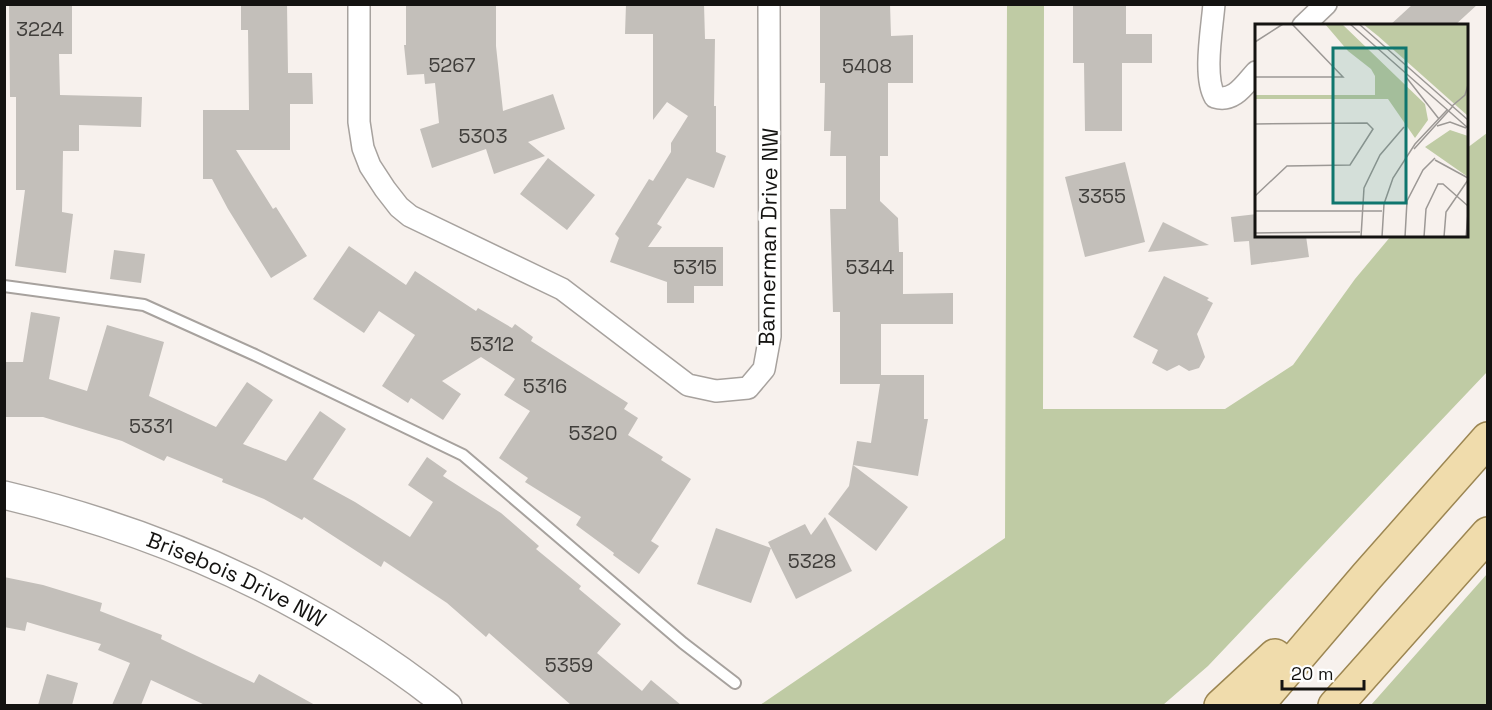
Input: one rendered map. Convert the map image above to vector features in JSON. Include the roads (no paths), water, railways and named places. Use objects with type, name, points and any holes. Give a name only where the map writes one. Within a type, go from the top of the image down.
[{"type":"main road","points":[[1256,705],[1366,576],[1488,439]]},
{"type":"main road","points":[[1335,705],[1488,534]]},
{"type":"main road","points":[[1221,705],[1366,576]]},
{"type":"street","name":"Bannerman Drive NW","points":[[358,4],[359,122],[363,148],[370,166],[399,207],[410,216],[562,289],[688,385],[716,391],[748,388],[764,369],[770,336],[769,4]]},
{"type":"street","points":[[1214,4],[1209,77],[1215,97],[1224,99],[1234,96],[1255,74]]},
{"type":"street","name":"Brisebois Drive NW","points":[[4,495],[56,507],[119,526],[245,577],[304,609],[414,678],[448,705]]},
{"type":"lane","points":[[4,286],[144,305],[463,455],[683,643],[735,683]]}]
